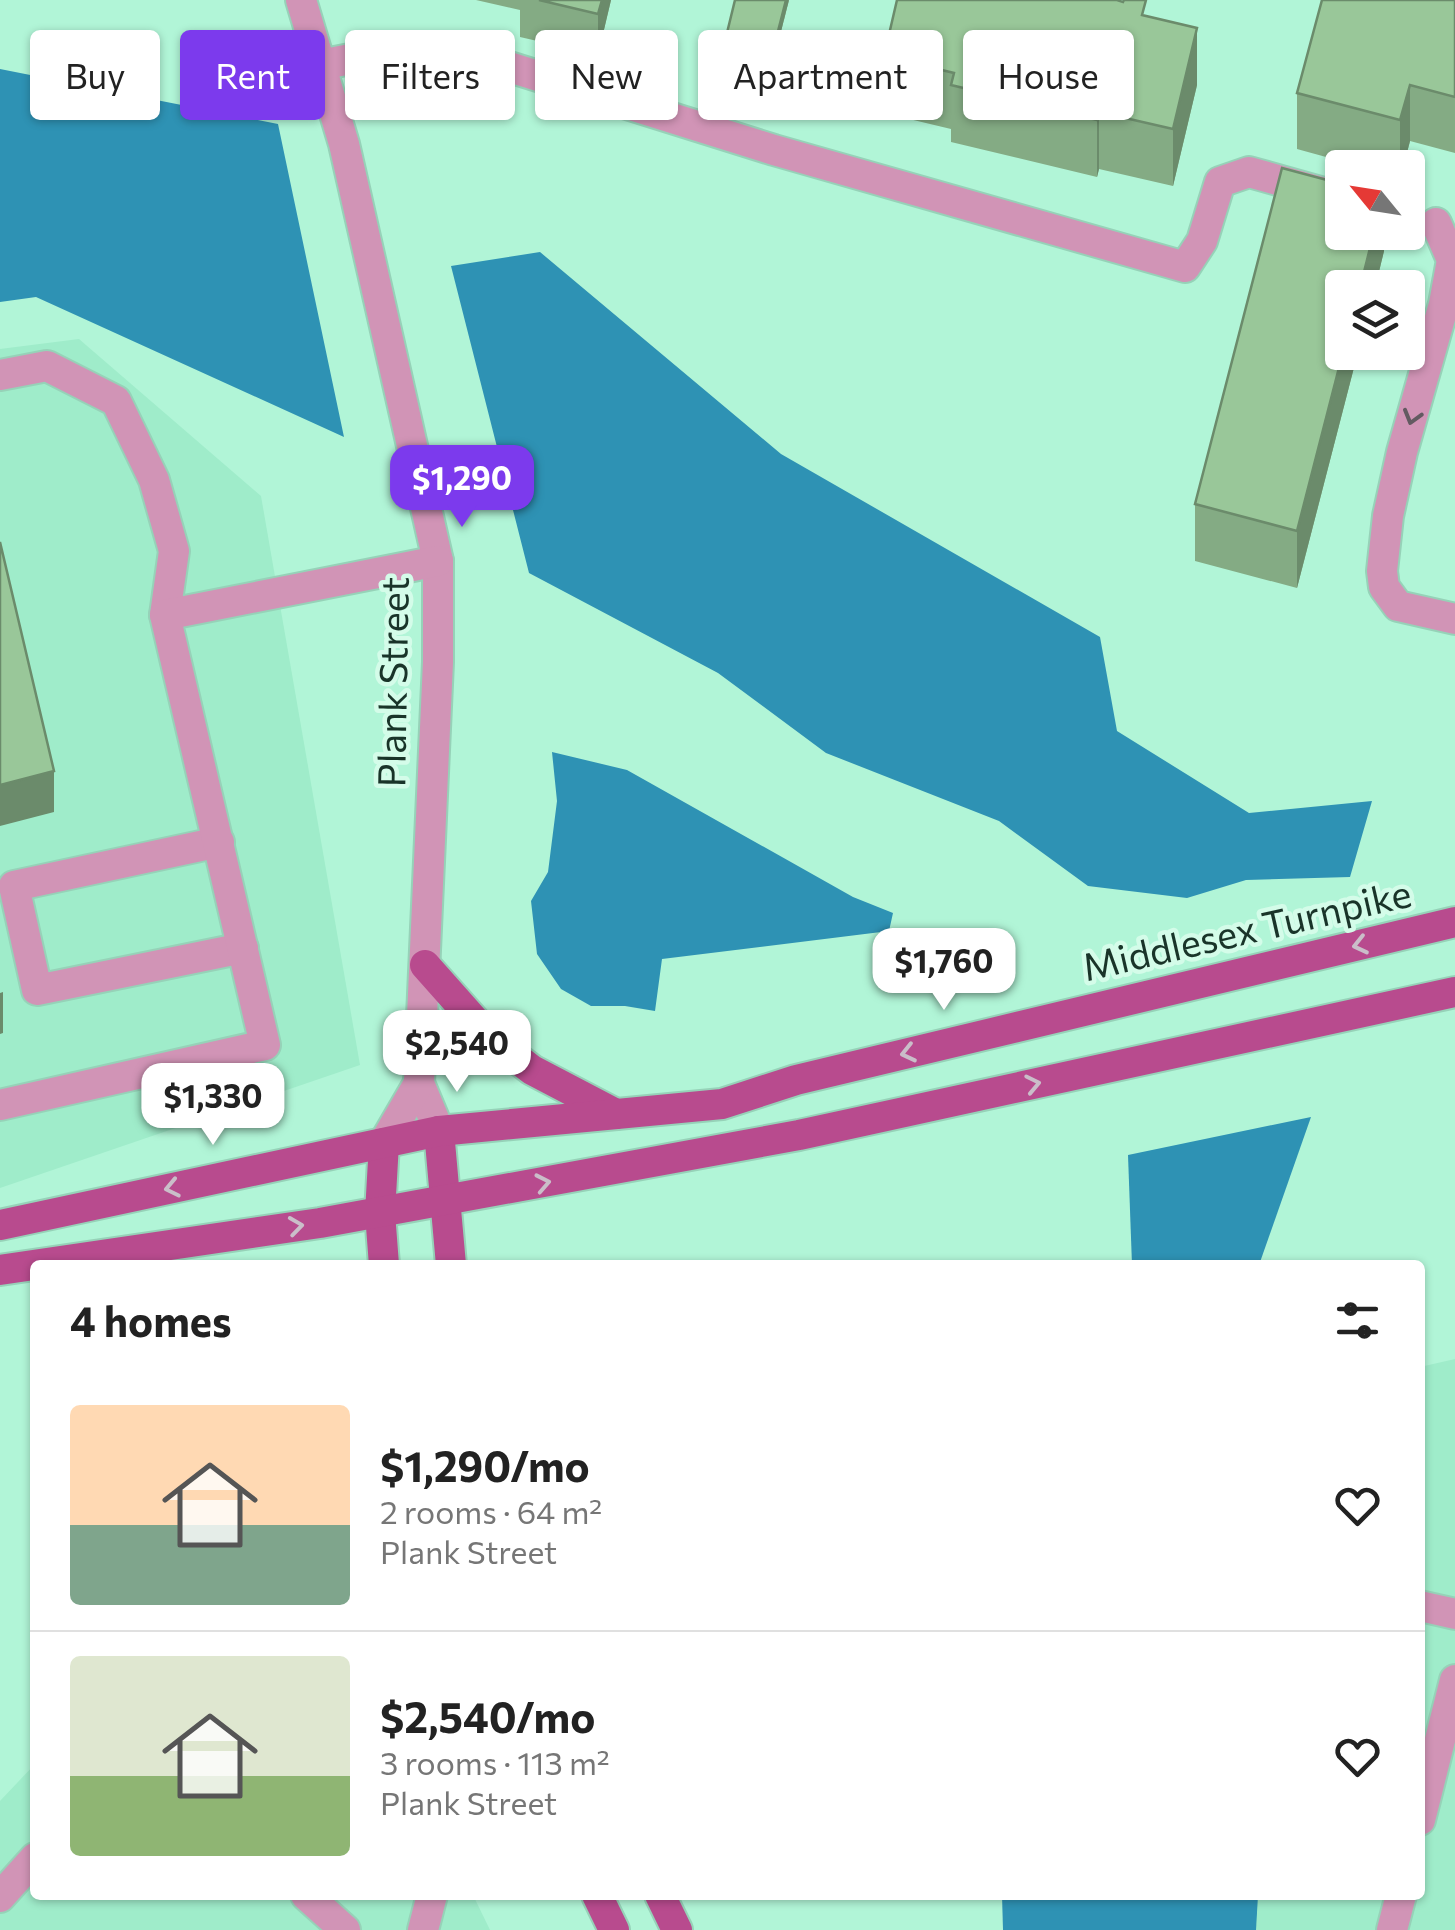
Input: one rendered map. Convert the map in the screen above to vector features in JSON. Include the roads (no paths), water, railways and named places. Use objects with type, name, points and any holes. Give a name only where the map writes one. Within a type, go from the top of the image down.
[{"type":"main road","name":"Middlesex Turnpike","points":[[0,1224],[439,1131],[722,1104],[796,1080],[1455,922]]},
{"type":"main road","points":[[425,965],[488,1036],[532,1070],[616,1114]]},
{"type":"main road","points":[[67,1260],[380,1213],[799,1135],[1455,992]]},
{"type":"main road","points":[[439,1131],[451,1260]]},
{"type":"main road","points":[[384,1142],[380,1213],[384,1260]]},
{"type":"main road","points":[[599,1900],[614,1930]]},
{"type":"main road","points":[[662,1900],[677,1930]]},
{"type":"street","name":"Plank Street","points":[[301,0],[310,30]]},
{"type":"street","points":[[325,64],[396,50],[490,61],[774,150],[1185,267],[1202,241],[1220,182],[1249,172],[1325,193]]},
{"type":"street","name":"Plank Street","points":[[325,81],[344,144],[438,562],[438,662],[419,1083],[439,1131]]},
{"type":"street","points":[[1433,222],[1452,260],[1444,304],[1402,452],[1388,516],[1382,571],[1384,588],[1398,606],[1455,619]]},
{"type":"street","points":[[0,375],[47,366],[116,400],[154,480],[174,550],[166,615],[265,1045],[0,1105]]},
{"type":"street","points":[[166,615],[438,562]]},
{"type":"street","points":[[218,842],[14,886],[38,990],[243,948]]},
{"type":"street","name":"Plank Street","points":[[384,1142],[419,1083]]},
{"type":"street","points":[[1425,1607],[1455,1614]]},
{"type":"street","points":[[1425,1800],[1455,1680]]},
{"type":"street","points":[[0,1897],[30,1864]]},
{"type":"street","points":[[311,1900],[344,1930]]},
{"type":"street","points":[[423,1930],[431,1900]]},
{"type":"street","points":[[1392,1930],[1400,1900]]},
{"type":"water","points":[[0,69],[30,75],[30,120],[160,120],[160,101],[180,105],[180,120],[258,120],[278,124],[344,437],[36,297],[0,302]]},
{"type":"water","points":[[540,252],[781,454],[1100,637],[1117,731],[1249,813],[1372,801],[1350,877],[1246,880],[1187,898],[1088,886],[999,821],[826,753],[718,673],[529,573],[451,266]]},
{"type":"water","points":[[552,752],[627,770],[853,897],[893,913],[889,931],[662,959],[655,1011],[591,1006],[561,989],[537,954],[531,901],[548,872],[557,801]]},
{"type":"water","points":[[1311,1117],[1261,1260],[1132,1260],[1128,1155]]},
{"type":"water","points":[[1002,1900],[1258,1900],[1256,1930],[1003,1930]]}]
